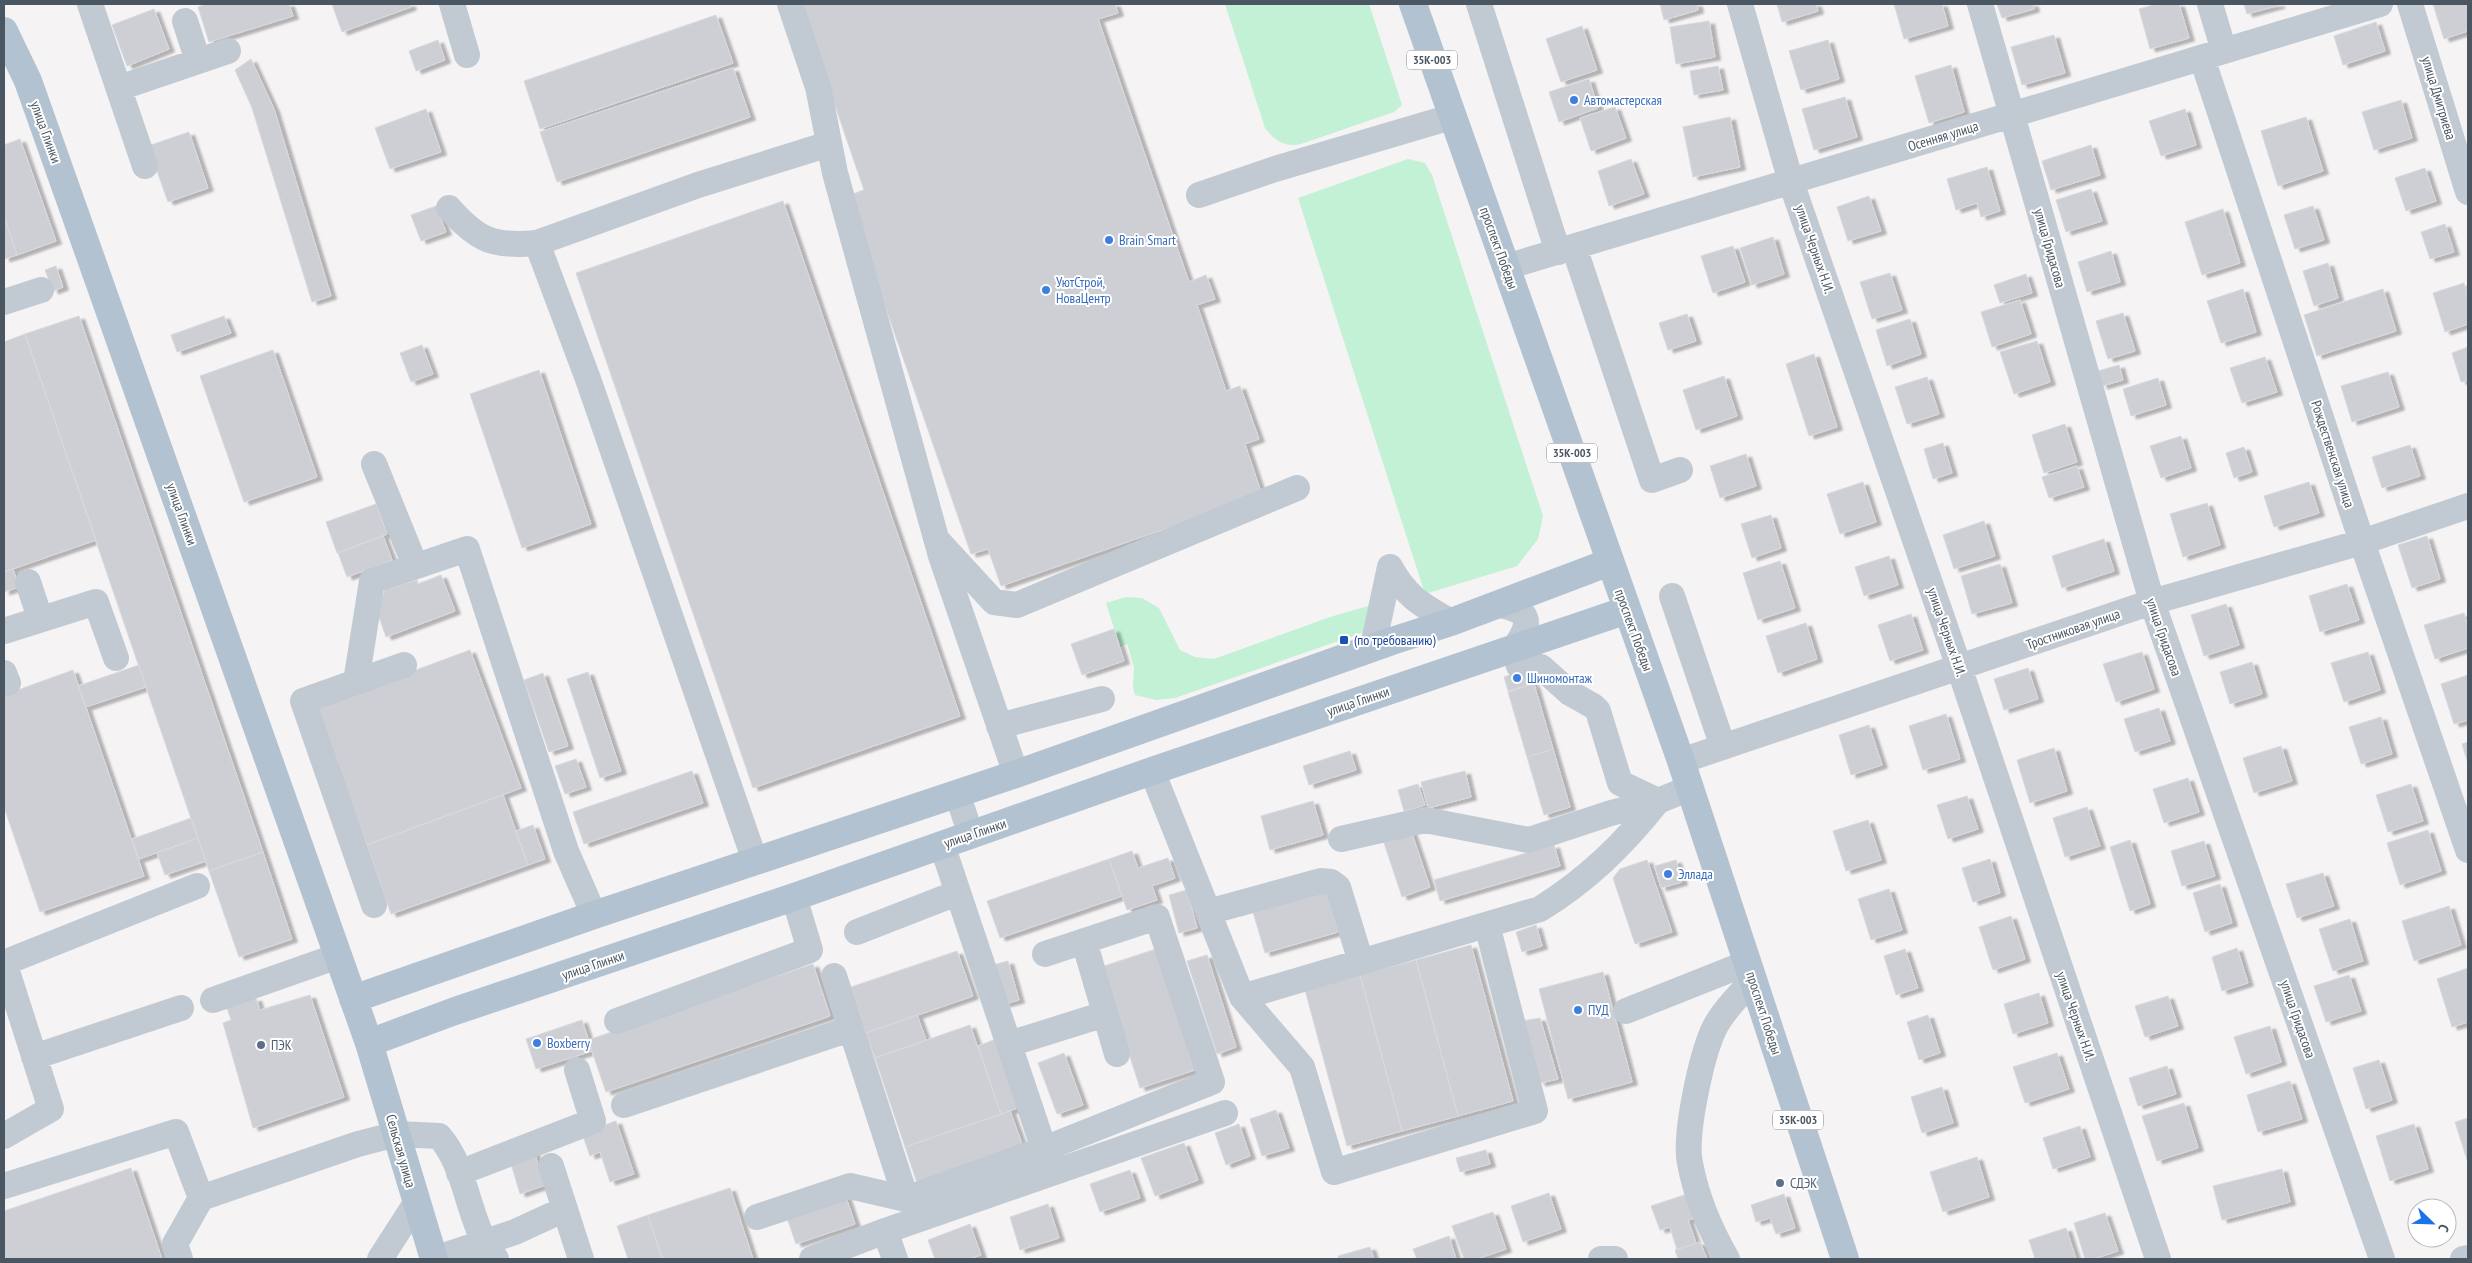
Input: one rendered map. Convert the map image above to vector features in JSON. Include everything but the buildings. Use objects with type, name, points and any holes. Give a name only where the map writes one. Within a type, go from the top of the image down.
[{"type":"main road","name":"проспект Победы","points":[[1413,4],[1451,117],[1681,761],[1845,1259]]},
{"type":"main road","name":"улица Глинки","points":[[4,31],[28,81],[369,1043],[455,1011],[794,897],[1152,771],[1627,610]]},
{"type":"main road","points":[[353,999],[594,914],[1016,774],[1499,605],[1610,562]]},
{"type":"main road","name":"Сельская улица","points":[[369,1043],[434,1259]]},
{"type":"street","points":[[90,4],[145,166]]},
{"type":"street","points":[[452,4],[467,55]]},
{"type":"street","points":[[790,4],[818,87],[834,173],[936,538],[1016,774]]},
{"type":"street","points":[[1479,4],[1566,249],[1652,480],[1680,470]]},
{"type":"street","name":"улица Черных Н.И.","points":[[1740,4],[1791,182],[1959,667],[2158,1259]]},
{"type":"street","name":"улица Гридасова","points":[[1980,4],[2152,602],[2382,1259]]},
{"type":"street","name":"Рождественская улица","points":[[2210,4],[2213,54],[2362,542],[2468,850]]},
{"type":"street","name":"Осенняя улица","points":[[1506,267],[2380,4]]},
{"type":"street","name":"улица Дмитриева","points":[[2410,4],[2468,192]]},
{"type":"street","points":[[185,21],[198,61]]},
{"type":"street","points":[[119,88],[228,51]]},
{"type":"street","points":[[1199,195],[1275,169],[1451,117]]},
{"type":"street","points":[[449,208],[474,234],[494,243],[515,245],[537,243],[698,184],[829,144]]},
{"type":"street","points":[[537,243],[591,388],[755,861]]},
{"type":"street","points":[[4,302],[41,290]]},
{"type":"street","points":[[374,464],[415,565]]},
{"type":"street","points":[[936,538],[994,602],[1017,605],[1297,488]]},
{"type":"street","name":"Тростниковая улица","points":[[1681,761],[2152,602],[2362,542],[2468,506]]},
{"type":"street","points":[[356,682],[372,581],[467,549],[566,851],[594,914]]},
{"type":"street","points":[[1361,653],[1372,646],[1390,568],[1401,587],[1410,596],[1451,622]]},
{"type":"street","points":[[28,582],[40,618]]},
{"type":"street","points":[[1672,596],[1723,747]]},
{"type":"street","points":[[4,631],[40,618],[96,602],[116,658]]},
{"type":"street","points":[[1499,605],[1516,608],[1524,613],[1528,622],[1526,631],[1514,649],[1520,666],[1540,667],[1570,693],[1593,706],[1601,720],[1620,783],[1658,801]]},
{"type":"street","points":[[374,905],[303,701],[404,664]]},
{"type":"street","points":[[999,726],[1102,700]]},
{"type":"street","points":[[1152,771],[1242,997],[1302,1067],[1334,1172],[1535,1111],[1487,925]]},
{"type":"street","points":[[1341,839],[1425,820],[1529,840],[1611,813],[1658,801],[1690,788]]},
{"type":"street","points":[[957,793],[971,834]]},
{"type":"street","points":[[1242,997],[1540,910],[1581,882],[1626,840],[1658,801]]},
{"type":"street","points":[[942,845],[1044,1149]]},
{"type":"street","points":[[1208,912],[1321,881],[1331,882],[1338,887],[1361,962]]},
{"type":"street","points":[[4,1136],[51,1109],[4,963],[197,886]]},
{"type":"street","points":[[857,932],[957,894]]},
{"type":"street","points":[[617,1021],[810,950],[794,897]]},
{"type":"street","points":[[757,1217],[850,1186],[906,1199],[1044,1149],[1212,1082],[1157,917],[1045,954]]},
{"type":"street","points":[[1084,941],[1117,1054]]},
{"type":"street","points":[[214,1000],[338,956]]},
{"type":"street","points":[[1626,1011],[1750,972]]},
{"type":"street","points":[[1727,1259],[1713,1234],[1704,1211],[1690,1163],[1688,1142],[1703,1057],[1716,1026],[1750,972]]},
{"type":"street","points":[[834,976],[906,1199]]},
{"type":"street","points":[[34,1057],[181,1008]]},
{"type":"street","points":[[1009,1044],[1105,1014]]},
{"type":"street","points":[[624,1105],[850,1029]]},
{"type":"street","points":[[459,1173],[593,1121],[578,1070]]},
{"type":"street","points":[[812,1259],[885,1231],[1225,1113]]},
{"type":"street","points":[[4,1186],[176,1132],[201,1198]]},
{"type":"street","points":[[180,1259],[175,1244],[201,1198],[358,1144],[396,1134],[439,1136],[446,1144],[491,1251]]},
{"type":"street","points":[[551,1166],[581,1259]]},
{"type":"street","points":[[380,1259],[416,1203]]},
{"type":"street","points":[[434,1259],[491,1251],[515,1232],[565,1209]]},
{"type":"street","points":[[885,1231],[895,1259]]},
{"type":"street","points":[[2463,1259],[2468,1258]]},
{"type":"street","points":[[1602,1259],[1615,1259]]},
{"type":"green space","points":[[1225,4],[1369,4],[1402,105],[1394,112],[1301,144],[1290,145],[1280,142],[1265,128]]},
{"type":"green space","points":[[1408,159],[1425,163],[1432,175],[1543,516],[1538,539],[1517,566],[1425,594],[1298,198]]},
{"type":"green space","points":[[1126,597],[1142,598],[1159,608],[1180,650],[1195,657],[1214,659],[1330,617],[1375,604],[1370,630],[1175,698],[1156,700],[1135,695],[1133,687],[1134,667],[1127,644],[1120,647],[1106,603]]},
{"type":"place","name":"Автомастерская","points":[[1574,100]]},
{"type":"place","name":"Brain Smart","points":[[1109,240]]},
{"type":"place","name":"УютСтрой, НоваЦентр","points":[[1046,290]]},
{"type":"place","name":"(по требованию)","points":[[1344,640]]},
{"type":"place","name":"Шиномонтаж","points":[[1517,678]]},
{"type":"place","name":"Эллада","points":[[1668,874]]},
{"type":"place","name":"ПУД","points":[[1578,1010]]},
{"type":"place","name":"Boxberry","points":[[537,1043]]},
{"type":"place","name":"ПЭК","points":[[261,1045]]},
{"type":"place","name":"СДЭК","points":[[1780,1183]]}]
